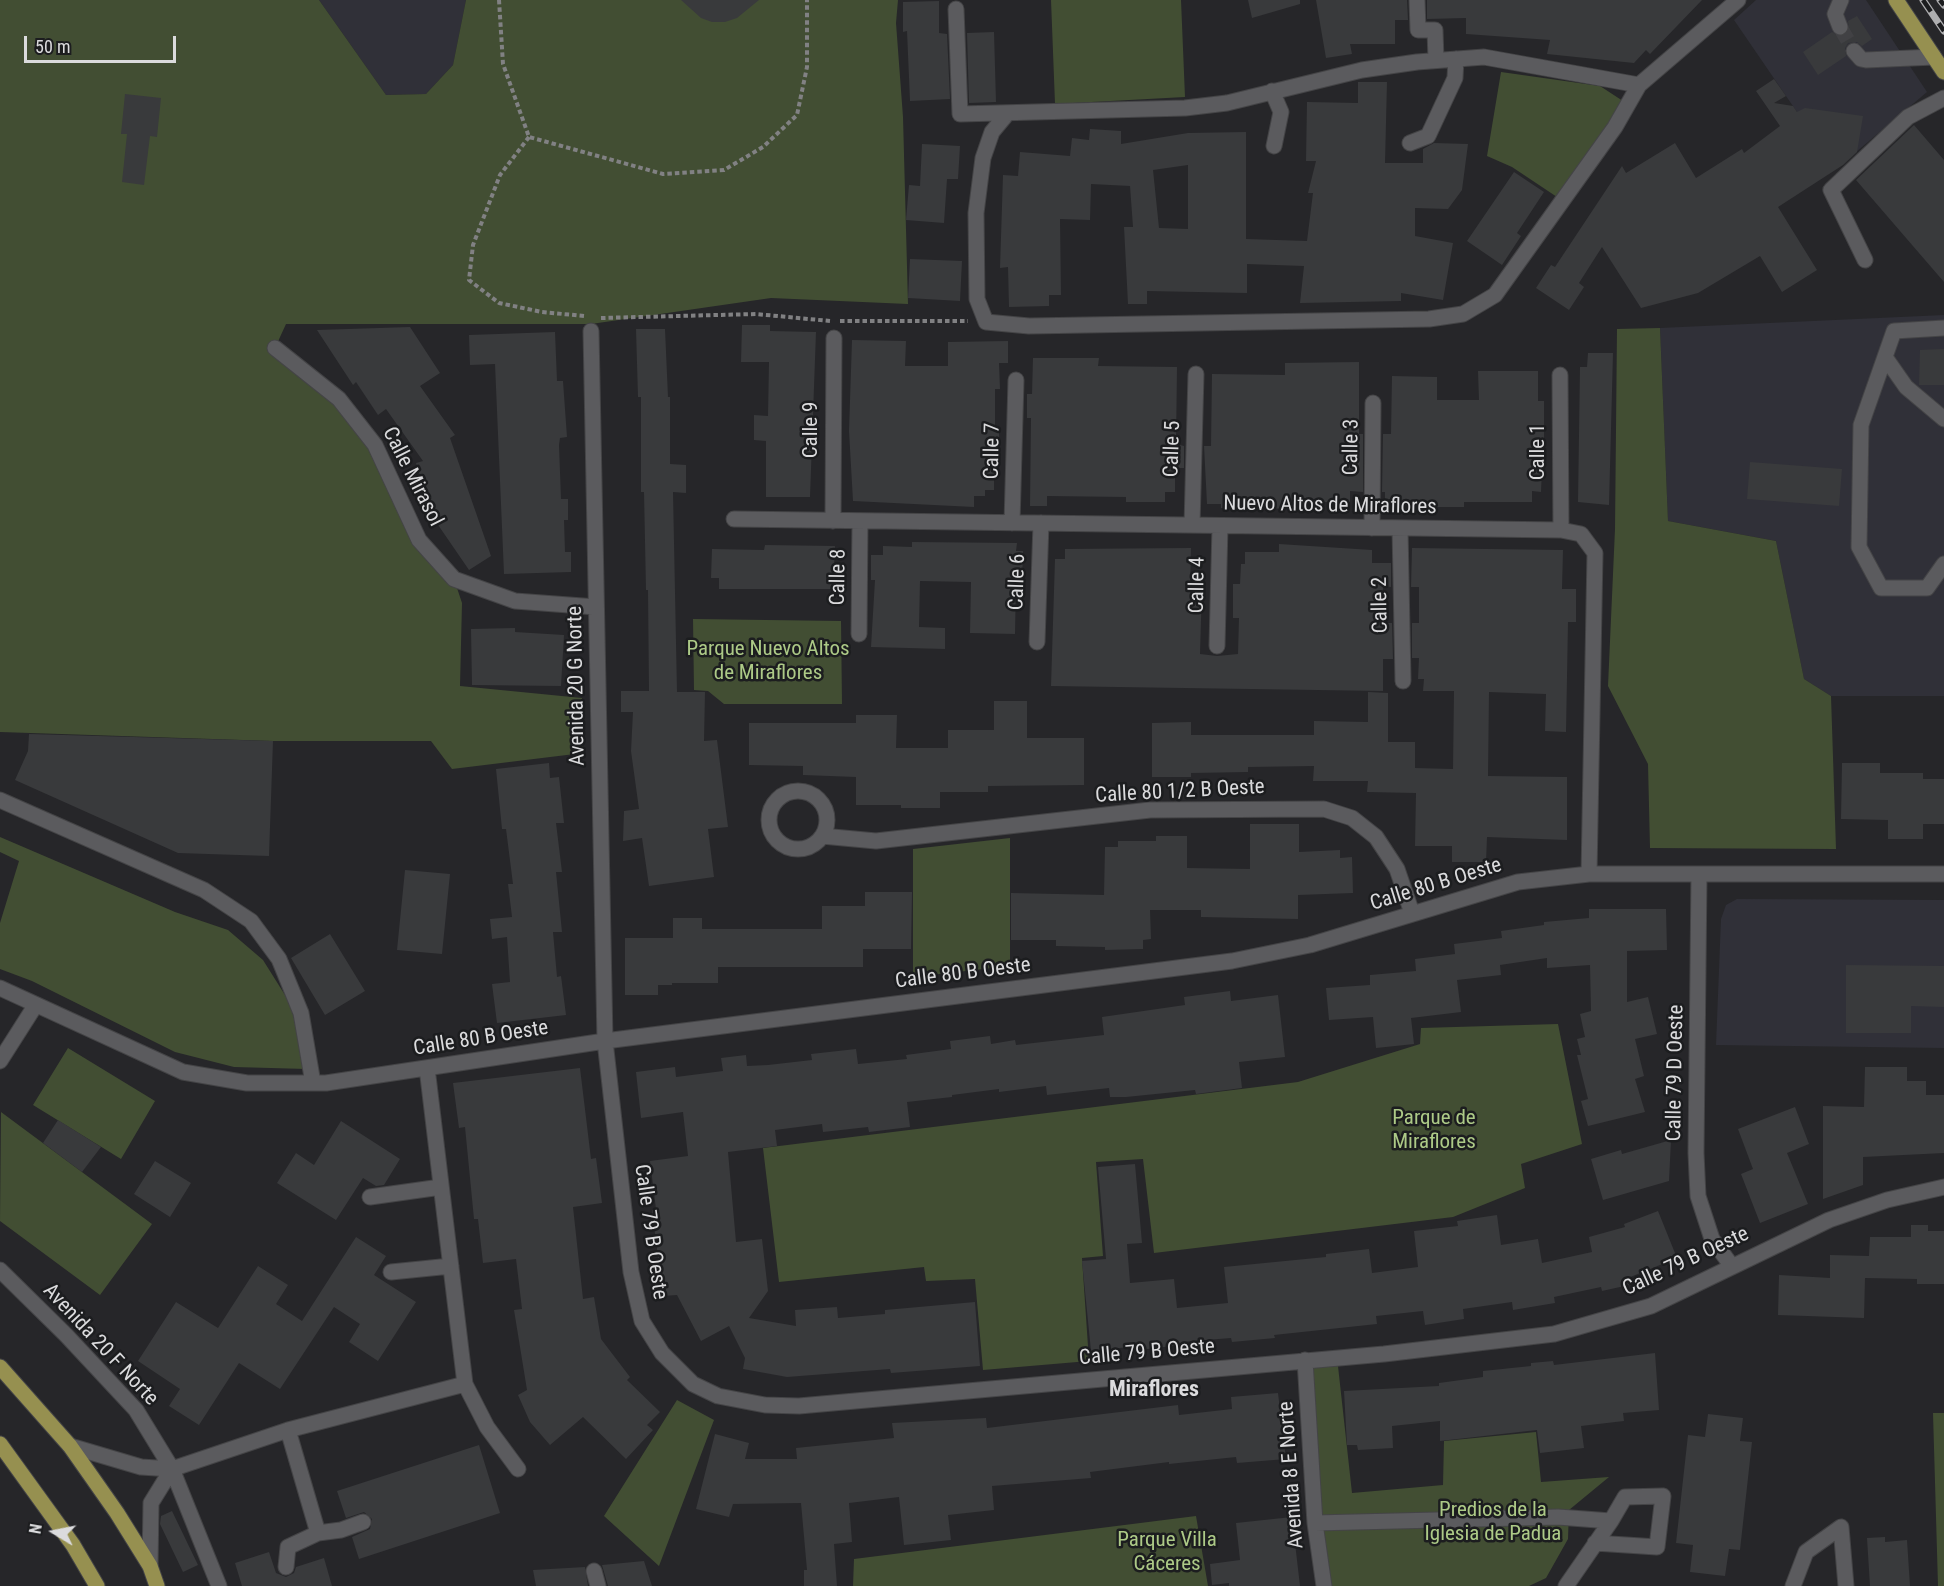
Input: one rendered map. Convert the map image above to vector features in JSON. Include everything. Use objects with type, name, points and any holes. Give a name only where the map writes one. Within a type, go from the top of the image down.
[{"type":"main road","points":[[1896,0],[1944,72]]},
{"type":"main road","points":[[0,1367],[70,1446],[150,1566],[157,1586]]},
{"type":"main road","points":[[3,1453],[73,1545],[96,1585]]},
{"type":"street","points":[[1417,0],[1418,30],[1435,30],[1436,60]]},
{"type":"street","points":[[1006,114],[992,132],[982,158],[976,213],[977,299],[986,322],[1029,326],[1430,319],[1463,314],[1495,295],[1615,127],[1639,85],[1738,0]]},
{"type":"street","points":[[1825,0],[1839,14]]},
{"type":"street","points":[[956,9],[960,114],[1185,108],[1227,103],[1362,70],[1436,60],[1484,57],[1639,85]]},
{"type":"street","points":[[1854,51],[1861,59],[1866,60],[1934,57]]},
{"type":"street","points":[[1410,143],[1428,136],[1455,78],[1456,59]]},
{"type":"street","points":[[1272,91],[1281,112],[1274,146]]},
{"type":"street","points":[[1865,260],[1831,190],[1908,117],[1944,98]]},
{"type":"street","name":"Avenida 20 G Norte","points":[[590,324],[605,1041]]},
{"type":"street","points":[[1944,328],[1894,331],[1861,425],[1859,547],[1881,588],[1927,588],[1944,564]]},
{"type":"street","name":"Calle 9","points":[[833,521],[834,338]]},
{"type":"street","name":"Calle Mirasol","points":[[275,348],[339,399],[368,436],[380,455],[419,540],[454,579],[515,601],[596,607]]},
{"type":"street","points":[[1885,357],[1906,387],[1944,419]]},
{"type":"street","name":"Calle 5","points":[[1192,525],[1196,374]]},
{"type":"street","name":"Calle 1","points":[[1560,375],[1561,530]]},
{"type":"street","name":"Calle 7","points":[[1012,523],[1016,380]]},
{"type":"street","name":"Calle 3","points":[[1372,528],[1373,403]]},
{"type":"street","name":"Nuevo Altos de Miraflores","points":[[734,519],[1561,530],[1581,534],[1595,553],[1589,874]]},
{"type":"street","name":"Calle 8","points":[[859,634],[860,521]]},
{"type":"street","name":"Calle 6","points":[[1037,642],[1041,523]]},
{"type":"street","name":"Calle 4","points":[[1217,646],[1220,526]]},
{"type":"street","name":"Calle 2","points":[[1401,528],[1403,681]]},
{"type":"street","points":[[0,800],[204,890],[251,921],[279,959],[301,1013],[313,1083]]},
{"type":"street","name":"Calle 80 1/2 B Oeste","points":[[822,836],[876,842],[1150,810],[1324,809],[1352,818],[1376,837],[1397,869],[1412,913]]},
{"type":"street","name":"Calle 80 B Oeste","points":[[0,988],[183,1072],[247,1083],[313,1083],[605,1041],[1232,961],[1310,945],[1518,882],[1589,874],[1944,874]]},
{"type":"street","name":"Calle 79 D Oeste","points":[[1699,874],[1696,1153],[1698,1196],[1712,1239],[1731,1265]]},
{"type":"street","points":[[0,1061],[4,1046],[35,1006]]},
{"type":"street","name":"Calle 79 B Oeste","points":[[605,1041],[631,1272],[642,1321],[662,1353],[693,1384],[718,1396],[765,1405],[799,1406],[1384,1354],[1554,1334],[1651,1306],[1731,1265],[1829,1220],[1887,1200],[1944,1187]]},
{"type":"street","points":[[427,1068],[465,1384],[487,1427],[518,1469]]},
{"type":"street","points":[[370,1197],[441,1187]]},
{"type":"street","points":[[391,1272],[451,1266]]},
{"type":"street","name":"Avenida 20 F Norte","points":[[0,1270],[66,1335],[136,1410],[172,1469],[219,1586]]},
{"type":"street","name":"Avenida 8 E Norte","points":[[1305,1360],[1315,1523],[1324,1586]]},
{"type":"street","points":[[70,1446],[141,1467],[172,1469],[288,1430],[465,1384]]},
{"type":"street","points":[[288,1430],[318,1533]]},
{"type":"street","points":[[150,1566],[151,1503],[172,1469]]},
{"type":"street","points":[[1566,1586],[1625,1497],[1663,1496],[1657,1547],[1595,1543]]},
{"type":"street","points":[[1315,1523],[1558,1517],[1611,1521]]},
{"type":"street","points":[[286,1567],[288,1547],[318,1533],[341,1530],[363,1522]]},
{"type":"street","points":[[1793,1586],[1806,1552],[1841,1527],[1846,1586]]},
{"type":"path","points":[[499,0],[503,64],[529,137]]},
{"type":"path","points":[[529,137],[663,174],[724,170],[763,147],[797,115],[807,67],[807,0]]},
{"type":"path","points":[[529,137],[500,175],[473,245],[469,280],[499,303],[590,324]]},
{"type":"path","points":[[600,318],[756,314],[815,321],[986,322]]},
{"type":"shaded area","points":[[319,0],[466,0],[453,65],[426,94],[386,95]]},
{"type":"shaded area","points":[[1756,0],[1866,0],[1927,92],[1836,169],[1734,20]]},
{"type":"shaded area","points":[[1944,315],[1944,696],[1831,696],[1804,679],[1776,541],[1668,521],[1660,328]]},
{"type":"shaded area","points":[[1737,899],[1944,900],[1944,1048],[1716,1045],[1721,919],[1726,905]]},
{"type":"green space","points":[[0,0],[319,0],[386,95],[426,94],[453,65],[466,0],[898,0],[896,23],[903,117],[908,304],[771,298],[591,324],[286,324],[275,348],[339,399],[375,445],[419,540],[454,579],[462,603],[460,686],[582,698],[583,753],[452,769],[431,741],[273,741],[0,732]]},
{"type":"green space","points":[[1051,0],[1181,0],[1185,97],[1055,104]]},
{"type":"green space","points":[[1501,72],[1600,86],[1626,103],[1557,197],[1512,167],[1487,156]]},
{"type":"green space","points":[[1660,328],[1668,521],[1776,541],[1804,679],[1831,696],[1836,849],[1650,848],[1648,764],[1608,686],[1615,529],[1617,329]]},
{"type":"green space","name":"Parque Nuevo Altos de Miraflores","points":[[693,619],[841,621],[842,704],[724,704],[708,691],[694,690]]},
{"type":"green space","points":[[0,837],[175,912],[228,930],[263,960],[290,1003],[307,1069],[234,1067],[175,1052],[32,981],[0,969],[0,923],[19,861],[0,852]]},
{"type":"green space","points":[[1010,838],[1010,966],[913,977],[913,849]]},
{"type":"green space","name":"Parque de Miraflores","points":[[1558,1024],[1582,1144],[1521,1164],[1525,1188],[1453,1217],[1154,1253],[1143,1159],[1096,1162],[1103,1256],[1082,1258],[1089,1361],[983,1370],[975,1279],[926,1281],[924,1267],[779,1282],[763,1148],[1298,1082],[1420,1044],[1421,1028]]},
{"type":"green space","points":[[68,1048],[155,1101],[121,1159],[33,1105]]},
{"type":"green space","points":[[1,1112],[152,1224],[100,1295],[0,1221]]},
{"type":"green space","name":"Predios de la Iglesia de Padua","points":[[1337,1357],[1352,1493],[1443,1485],[1444,1441],[1536,1432],[1541,1482],[1609,1477],[1569,1510],[1568,1539],[1546,1578],[1529,1586],[1324,1586],[1305,1360]]},
{"type":"green space","points":[[677,1400],[714,1420],[659,1566],[604,1516]]},
{"type":"green space","points":[[1933,1413],[1944,1413],[1944,1586],[1938,1586]]},
{"type":"green space","name":"Parque Villa Cáceres","points":[[1196,1516],[1208,1586],[853,1586],[854,1559]]},
{"type":"building","points":[[681,0],[759,0],[737,18],[725,22],[712,22],[701,18]]},
{"type":"building","points":[[1248,0],[1300,0],[1300,4],[1252,18]]},
{"type":"building","points":[[1316,0],[1407,0],[1408,20],[1395,20],[1395,44],[1350,44],[1352,54],[1326,58]]},
{"type":"building","points":[[1427,0],[1702,0],[1650,54],[1646,50],[1634,63],[1547,54],[1550,40],[1466,34],[1466,18],[1427,19]]},
{"type":"building","points":[[939,1],[939,33],[947,34],[950,99],[910,101],[907,31],[903,32],[903,2]]},
{"type":"building","points":[[1857,16],[1872,39],[1862,46],[1857,42],[1848,43],[1845,48],[1846,56],[1818,75],[1803,52],[1832,32],[1838,36],[1844,36],[1849,29],[1848,21]]},
{"type":"building","points":[[994,32],[996,102],[969,103],[967,33]]},
{"type":"building","points":[[1774,79],[1786,96],[1774,103],[1793,106],[1797,112],[1805,108],[1863,116],[1857,152],[1843,165],[1778,207],[1817,270],[1782,292],[1760,256],[1698,293],[1641,308],[1602,247],[1579,283],[1584,287],[1569,310],[1536,288],[1551,265],[1555,267],[1622,166],[1626,173],[1675,143],[1696,178],[1742,149],[1744,153],[1780,126],[1756,91]]},
{"type":"building","points":[[1358,82],[1387,82],[1385,163],[1423,163],[1423,149],[1434,143],[1468,144],[1462,190],[1448,209],[1415,208],[1415,236],[1453,243],[1443,300],[1401,293],[1401,301],[1300,303],[1304,266],[1247,264],[1247,293],[1147,291],[1147,304],[1128,304],[1124,227],[1133,227],[1130,186],[1091,184],[1090,220],[1060,219],[1061,295],[1049,295],[1049,306],[1009,307],[1008,267],[1000,268],[1003,175],[1018,176],[1020,152],[1070,156],[1072,138],[1089,140],[1090,129],[1121,131],[1121,144],[1188,133],[1246,132],[1246,239],[1307,241],[1313,193],[1308,193],[1316,161],[1306,161],[1307,102],[1358,103]],"holes":[[[1188,165],[1188,229],[1159,228],[1153,170]]]},
{"type":"building","points":[[125,94],[161,98],[157,137],[150,136],[144,185],[122,182],[127,134],[121,134]]},
{"type":"building","points":[[1914,125],[1944,160],[1944,282],[1856,180]]},
{"type":"building","points":[[922,144],[960,146],[958,179],[947,179],[944,223],[906,220],[909,185],[920,186]]},
{"type":"building","points":[[1514,172],[1544,192],[1517,233],[1521,236],[1502,265],[1467,241]]},
{"type":"building","points":[[910,259],[962,261],[960,301],[908,298]]},
{"type":"building","points":[[742,325],[770,325],[770,331],[816,332],[810,497],[766,497],[766,441],[754,440],[754,415],[768,416],[769,362],[741,362]]},
{"type":"building","points":[[410,327],[440,373],[420,386],[455,435],[450,438],[491,556],[469,570],[434,519],[416,463],[423,461],[386,409],[378,415],[356,382],[353,385],[317,330]]},
{"type":"building","points":[[636,329],[665,329],[668,397],[670,397],[670,464],[686,465],[686,493],[673,492],[677,692],[705,692],[704,741],[717,740],[728,827],[708,829],[714,877],[649,886],[642,838],[623,841],[624,811],[639,809],[631,751],[633,712],[621,712],[621,691],[649,691],[648,590],[646,590],[644,492],[641,492],[641,397],[638,397]]},
{"type":"building","points":[[555,332],[557,381],[563,381],[567,437],[560,438],[559,445],[561,499],[568,499],[568,520],[564,520],[565,552],[571,552],[571,572],[504,574],[495,364],[470,365],[469,335]]},
{"type":"building","points":[[852,340],[906,341],[905,366],[948,366],[948,342],[1008,341],[1008,363],[999,363],[1000,389],[995,389],[995,427],[999,427],[999,465],[994,464],[994,490],[985,490],[985,496],[974,496],[974,507],[853,501],[849,431]]},
{"type":"building","points":[[1944,349],[1944,385],[1919,385],[1920,350]]},
{"type":"building","points":[[1588,353],[1613,353],[1609,505],[1578,502],[1580,367],[1587,367]]},
{"type":"building","points":[[1033,358],[1099,358],[1098,366],[1177,367],[1176,444],[1184,446],[1184,468],[1175,468],[1175,492],[1165,492],[1165,502],[1126,502],[1126,497],[1047,496],[1047,506],[1030,506],[1031,418],[1027,418],[1027,394],[1032,394]]},
{"type":"building","points":[[1359,362],[1359,434],[1363,434],[1363,492],[1350,491],[1350,502],[1322,502],[1322,509],[1221,508],[1221,504],[1207,504],[1204,446],[1211,446],[1212,374],[1285,375],[1285,363]]},
{"type":"building","points":[[1478,371],[1538,371],[1538,401],[1544,401],[1544,468],[1542,468],[1541,492],[1532,491],[1532,502],[1464,502],[1464,507],[1385,507],[1385,492],[1382,492],[1383,434],[1391,434],[1392,376],[1437,377],[1437,400],[1479,400]]},
{"type":"building","points":[[1750,462],[1842,469],[1839,506],[1747,499]]},
{"type":"building","points":[[912,542],[1017,543],[1016,551],[1023,551],[1022,582],[1016,582],[1015,634],[970,633],[971,582],[920,581],[919,627],[945,628],[945,649],[871,647],[875,580],[871,580],[871,555],[883,555],[883,546],[912,547]]},
{"type":"building","points":[[1279,544],[1372,550],[1372,563],[1391,563],[1391,587],[1383,586],[1382,623],[1392,623],[1393,659],[1383,659],[1383,691],[1051,686],[1055,559],[1065,559],[1065,549],[1191,548],[1190,585],[1202,586],[1200,654],[1217,656],[1238,654],[1239,618],[1233,618],[1233,584],[1240,584],[1241,564],[1245,564],[1245,552],[1279,552]]},
{"type":"building","points":[[765,545],[835,546],[833,589],[719,589],[719,578],[711,578],[712,549],[764,550]]},
{"type":"building","points":[[1412,548],[1563,550],[1562,589],[1576,589],[1576,622],[1568,622],[1566,732],[1545,731],[1546,694],[1489,692],[1488,776],[1567,777],[1567,840],[1487,837],[1486,862],[1452,862],[1452,846],[1415,846],[1416,793],[1367,792],[1368,781],[1313,781],[1314,766],[1248,767],[1248,772],[1191,773],[1191,777],[1152,777],[1152,723],[1191,722],[1191,735],[1314,735],[1314,721],[1368,722],[1368,692],[1388,693],[1388,742],[1415,742],[1415,768],[1453,769],[1454,691],[1423,691],[1424,679],[1418,679],[1419,658],[1412,658],[1412,623],[1419,623],[1419,587],[1411,587]]},
{"type":"building","points":[[515,628],[515,632],[564,635],[561,686],[472,685],[471,629]]},
{"type":"building","points":[[994,701],[1027,701],[1027,738],[1084,738],[1084,785],[988,786],[988,792],[940,792],[940,808],[901,808],[901,805],[856,805],[856,777],[803,775],[803,766],[749,765],[749,723],[856,723],[856,715],[897,715],[896,748],[948,748],[948,730],[994,730]]},
{"type":"building","points":[[29,734],[273,741],[269,856],[178,853],[15,780],[28,751]]},
{"type":"building","points":[[549,763],[550,778],[559,777],[564,823],[556,823],[562,872],[556,872],[562,932],[553,932],[557,977],[561,976],[566,1015],[497,1023],[492,984],[510,982],[507,937],[492,939],[490,919],[512,917],[508,884],[513,884],[506,829],[502,829],[496,769]]},
{"type":"building","points":[[1842,763],[1880,763],[1880,773],[1923,773],[1923,779],[1944,779],[1944,824],[1923,824],[1923,839],[1888,839],[1888,820],[1841,819]]},
{"type":"building","points":[[1250,824],[1299,824],[1299,852],[1340,850],[1340,858],[1352,857],[1353,893],[1298,895],[1298,919],[1201,917],[1201,910],[1150,910],[1151,939],[1143,940],[1143,949],[1105,950],[1105,947],[1056,946],[1056,940],[1011,940],[1011,893],[1104,895],[1105,847],[1118,847],[1118,841],[1156,841],[1156,836],[1187,836],[1187,868],[1250,869]]},
{"type":"building","points":[[405,870],[450,874],[442,954],[397,950]]},
{"type":"building","points":[[865,892],[912,892],[911,949],[863,949],[863,967],[718,967],[718,983],[672,983],[672,985],[658,985],[658,995],[625,995],[625,938],[673,938],[673,918],[702,918],[702,929],[822,929],[822,906],[865,906]]},
{"type":"building","points":[[1589,909],[1666,909],[1667,950],[1627,951],[1627,1002],[1648,997],[1657,1034],[1635,1039],[1644,1076],[1635,1079],[1645,1112],[1588,1126],[1581,1101],[1588,1099],[1577,1055],[1581,1055],[1577,1039],[1585,1037],[1580,1014],[1591,1011],[1590,965],[1547,968],[1547,958],[1500,965],[1501,975],[1457,980],[1461,1012],[1411,1018],[1414,1044],[1376,1048],[1373,1017],[1329,1020],[1326,988],[1370,985],[1370,975],[1416,971],[1415,959],[1455,954],[1454,944],[1502,938],[1501,931],[1544,925],[1544,922],[1589,918]]},
{"type":"building","points":[[330,934],[365,991],[325,1015],[291,958]]},
{"type":"building","points":[[1846,965],[1944,966],[1944,1007],[1911,1006],[1911,1033],[1846,1033]]},
{"type":"building","points":[[1230,991],[1231,1001],[1278,995],[1285,1057],[1239,1062],[1242,1088],[1196,1094],[1195,1090],[1126,1097],[1110,1097],[1109,1088],[1047,1095],[1046,1086],[999,1092],[999,1089],[907,1102],[910,1127],[869,1132],[868,1127],[823,1132],[822,1124],[775,1130],[777,1146],[728,1152],[736,1242],[762,1239],[768,1291],[749,1318],[796,1326],[795,1310],[837,1307],[838,1318],[885,1314],[885,1310],[975,1302],[980,1366],[891,1373],[890,1369],[787,1377],[743,1369],[745,1358],[729,1326],[701,1341],[677,1295],[663,1296],[652,1210],[656,1209],[650,1161],[688,1156],[683,1112],[641,1118],[636,1072],[675,1067],[676,1077],[723,1071],[721,1058],[746,1055],[747,1066],[768,1065],[812,1060],[811,1054],[856,1049],[858,1064],[907,1059],[906,1055],[951,1049],[950,1041],[990,1036],[991,1044],[1015,1040],[1016,1045],[1104,1035],[1102,1017],[1185,1005],[1184,997]]},
{"type":"building","points":[[1865,1067],[1907,1067],[1907,1081],[1926,1081],[1926,1095],[1944,1095],[1944,1153],[1863,1157],[1863,1185],[1823,1199],[1823,1106],[1864,1107]]},
{"type":"building","points":[[580,1068],[591,1159],[596,1158],[602,1203],[573,1207],[583,1299],[594,1297],[601,1339],[630,1377],[627,1380],[660,1412],[647,1425],[653,1430],[626,1459],[583,1417],[550,1445],[530,1422],[518,1395],[527,1390],[514,1310],[522,1309],[516,1259],[483,1263],[478,1219],[474,1219],[465,1127],[459,1128],[453,1083]]},
{"type":"building","points":[[1795,1107],[1809,1144],[1787,1153],[1808,1204],[1760,1223],[1741,1174],[1753,1169],[1738,1129]]},
{"type":"building","points":[[58,1120],[101,1147],[82,1172],[43,1143]]},
{"type":"building","points":[[341,1121],[400,1159],[384,1185],[376,1186],[363,1178],[336,1220],[277,1183],[296,1153],[314,1165]]},
{"type":"building","points":[[1671,1140],[1669,1181],[1603,1200],[1591,1159],[1621,1150],[1622,1154]]},
{"type":"building","points":[[155,1161],[191,1183],[170,1217],[134,1194]]},
{"type":"building","points":[[1135,1164],[1142,1243],[1127,1244],[1130,1283],[1174,1279],[1177,1308],[1228,1303],[1224,1267],[1326,1257],[1326,1254],[1369,1249],[1372,1273],[1418,1267],[1414,1231],[1458,1226],[1457,1221],[1497,1215],[1501,1245],[1538,1239],[1542,1263],[1592,1252],[1589,1237],[1625,1227],[1624,1224],[1658,1211],[1677,1258],[1628,1278],[1629,1285],[1602,1291],[1601,1287],[1554,1297],[1555,1303],[1513,1310],[1512,1302],[1463,1309],[1464,1319],[1425,1325],[1423,1311],[1376,1316],[1377,1324],[1274,1335],[1275,1338],[1232,1342],[1231,1338],[1181,1342],[1181,1345],[1139,1350],[1138,1346],[1091,1351],[1082,1261],[1106,1259],[1098,1167]]},
{"type":"building","points":[[1911,1225],[1928,1225],[1928,1231],[1944,1231],[1944,1284],[1917,1284],[1917,1279],[1865,1278],[1864,1318],[1778,1315],[1779,1275],[1830,1278],[1830,1255],[1869,1256],[1870,1237],[1911,1237]]},
{"type":"building","points":[[356,1237],[386,1256],[374,1275],[416,1302],[378,1361],[349,1342],[360,1324],[334,1307],[280,1389],[239,1363],[199,1425],[169,1406],[180,1389],[138,1361],[176,1302],[218,1328],[258,1266],[288,1285],[276,1304],[302,1321]]},
{"type":"building","points":[[1655,1353],[1659,1410],[1623,1413],[1624,1421],[1581,1426],[1584,1448],[1540,1453],[1537,1430],[1440,1441],[1440,1421],[1392,1426],[1393,1448],[1358,1450],[1357,1445],[1347,1445],[1344,1391],[1439,1386],[1439,1383],[1483,1377],[1483,1371],[1531,1366],[1531,1363],[1553,1361],[1554,1365]]},
{"type":"building","points":[[1278,1393],[1286,1459],[1237,1463],[1236,1457],[1169,1464],[1169,1462],[1090,1472],[1091,1478],[992,1486],[994,1510],[948,1515],[951,1540],[904,1545],[899,1497],[849,1503],[852,1542],[834,1544],[837,1586],[804,1586],[804,1570],[807,1570],[801,1503],[733,1504],[729,1517],[696,1509],[715,1434],[749,1443],[745,1459],[797,1459],[796,1448],[894,1438],[892,1423],[986,1418],[987,1428],[1178,1405],[1179,1415],[1232,1409],[1231,1397]]},
{"type":"building","points":[[1708,1414],[1743,1418],[1740,1441],[1752,1442],[1740,1550],[1729,1549],[1725,1576],[1690,1572],[1693,1545],[1676,1543],[1688,1435],[1705,1437]]},
{"type":"building","points":[[479,1445],[500,1513],[359,1559],[352,1537],[370,1529],[372,1519],[364,1512],[346,1518],[337,1491]]},
{"type":"building","points":[[172,1511],[198,1565],[183,1572],[160,1524],[161,1516]]},
{"type":"building","points":[[1292,1517],[1300,1586],[1229,1586],[1229,1583],[1212,1585],[1210,1564],[1240,1560],[1236,1523]]},
{"type":"building","points":[[1885,1537],[1885,1542],[1907,1540],[1910,1586],[1870,1586],[1867,1538]]},
{"type":"building","points":[[269,1552],[276,1573],[286,1577],[294,1573],[296,1567],[324,1558],[332,1586],[242,1586],[235,1563]]},
{"type":"building","points":[[644,1561],[652,1586],[608,1586],[602,1565]]},
{"type":"building","points":[[585,1567],[588,1586],[536,1586],[533,1570]]},
{"type":"tunnel","points":[[1840,27],[1854,51]]},
{"type":"railway","points":[[1923,0],[1944,31]]},
{"type":"railway","points":[[1940,0],[1944,5]]},
{"type":"district","name":"Miraflores","points":[[1154,1390]]}]
